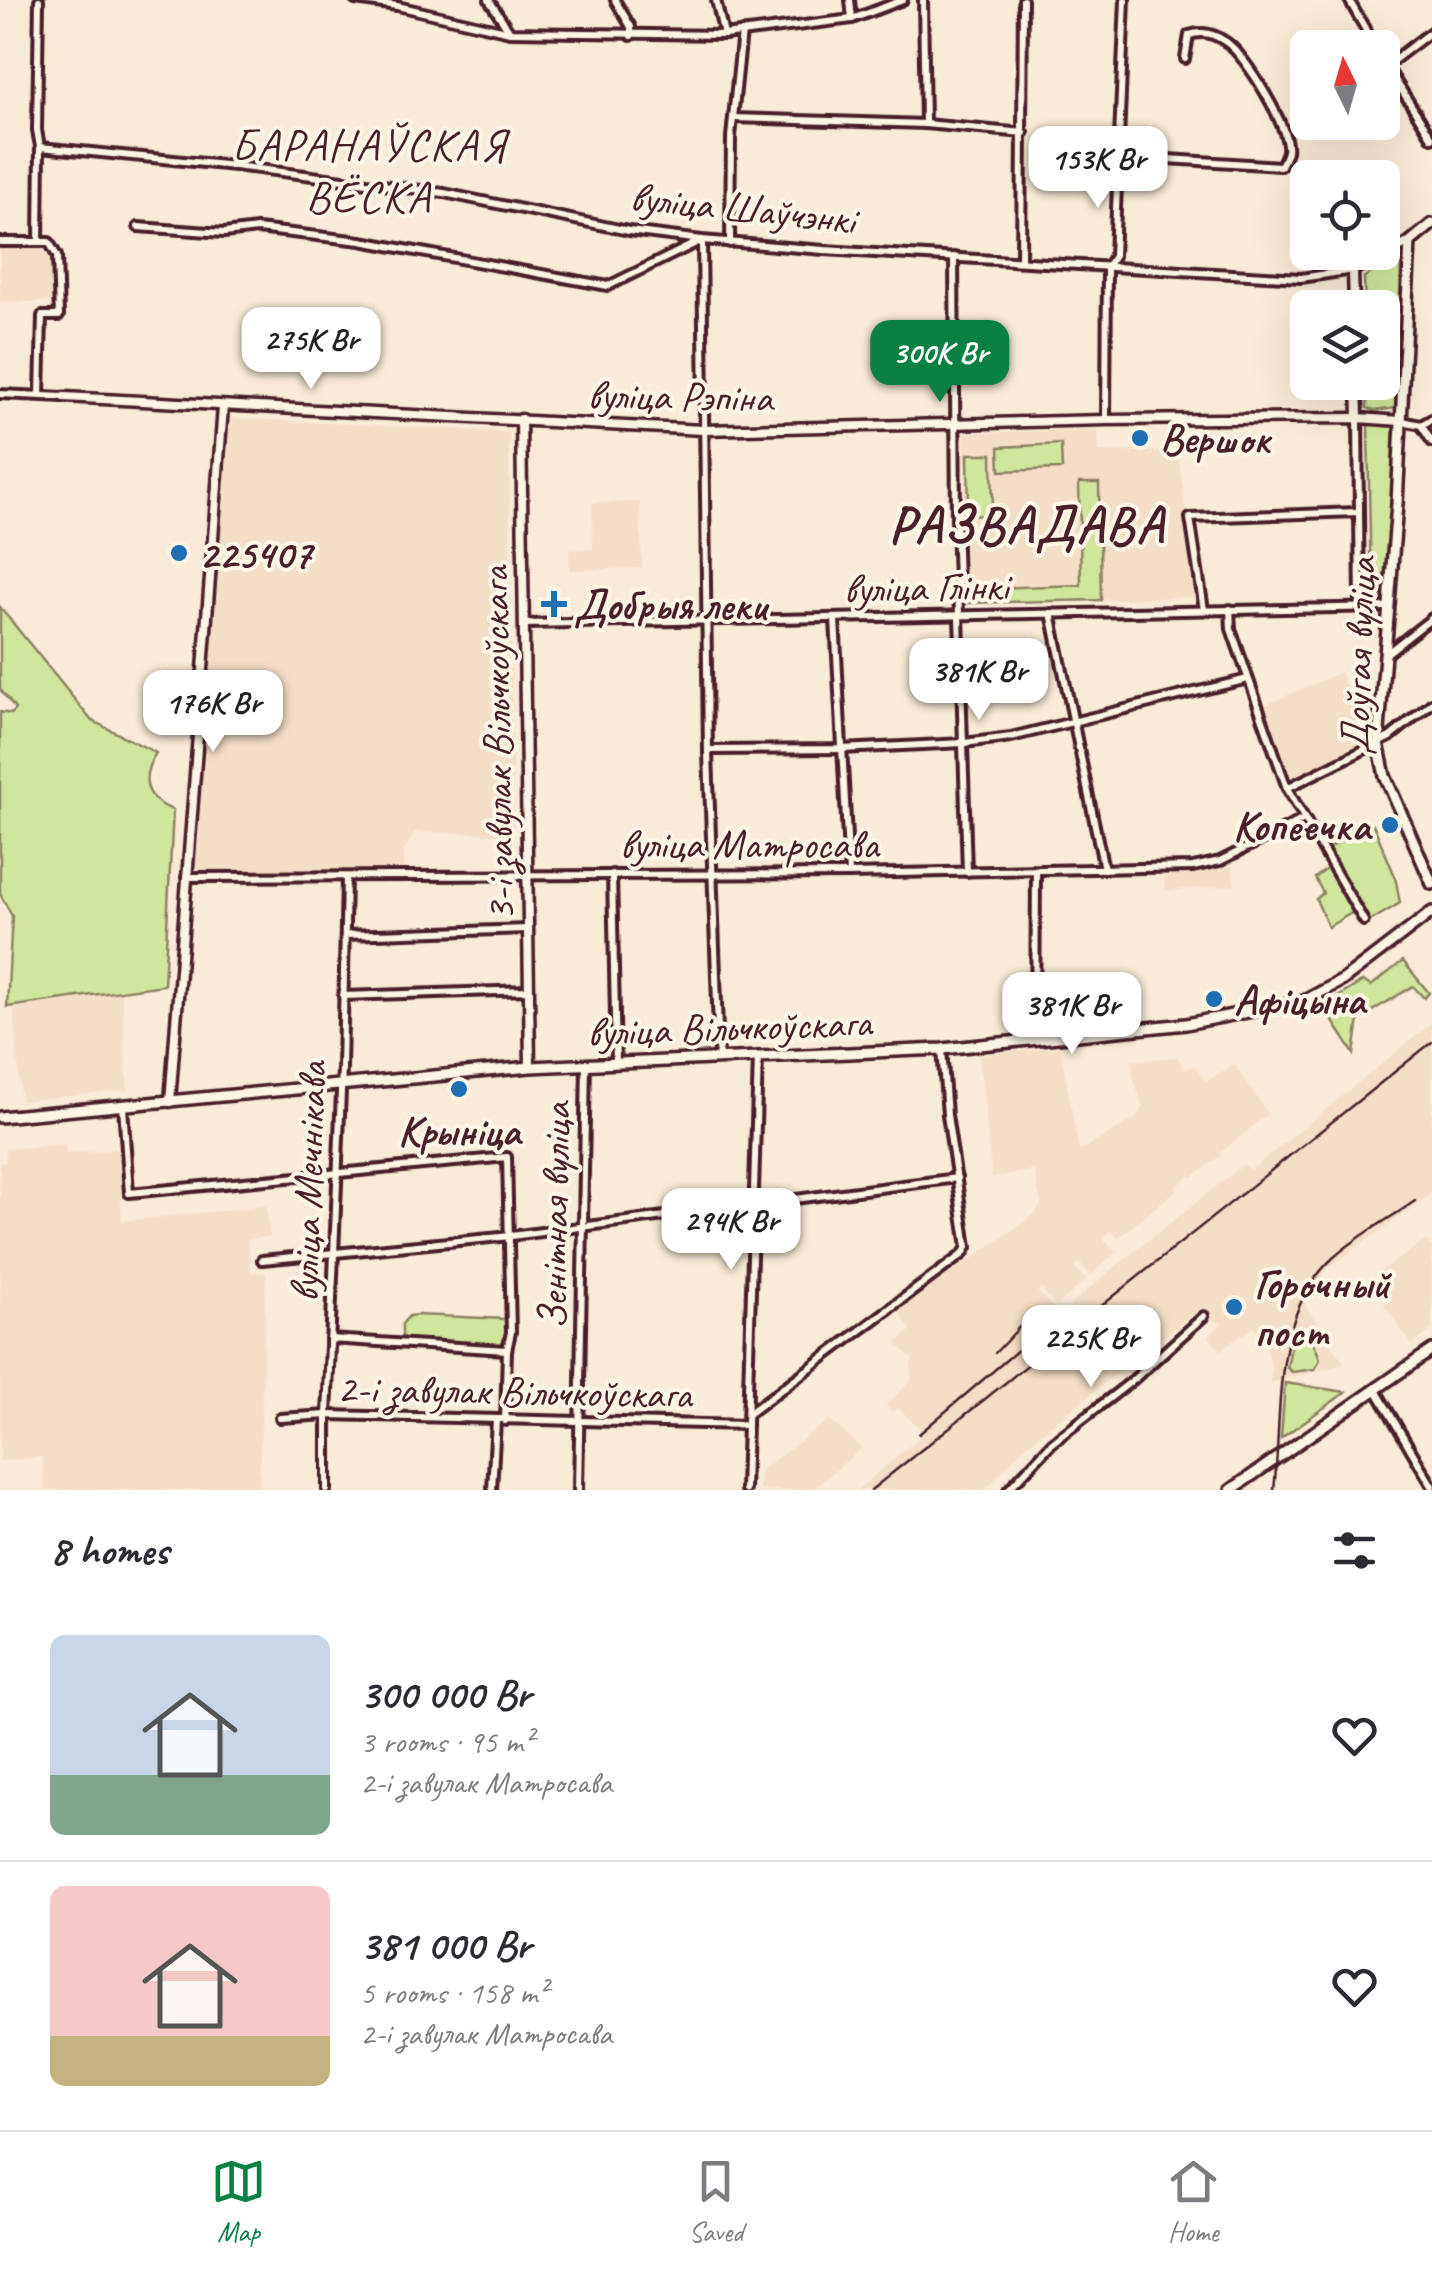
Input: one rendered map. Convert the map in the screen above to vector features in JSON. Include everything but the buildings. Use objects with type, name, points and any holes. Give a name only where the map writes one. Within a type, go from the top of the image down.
[{"type":"main road","name":"вуліца Шаўчэнкі","points":[[1410,242],[1432,224]]},
{"type":"main road","name":"Доўгая вуліца","points":[[1410,242],[1402,421],[1378,742],[1385,776],[1432,884]]},
{"type":"main road","name":"вуліца Вільчкоўскага","points":[[0,1118],[530,1067],[942,1049],[1186,1024],[1294,1004],[1342,980],[1432,912]]},
{"type":"main road","points":[[1230,1490],[1432,1350]]},
{"type":"street","points":[[39,0],[36,130],[40,147],[40,242]]},
{"type":"street","points":[[355,0],[510,32],[632,36],[724,35],[852,19],[904,0]]},
{"type":"street","points":[[489,0],[510,32]]},
{"type":"street","points":[[615,0],[632,36]]},
{"type":"street","points":[[716,0],[724,35]]},
{"type":"street","points":[[850,0],[852,19]]},
{"type":"street","points":[[923,0],[925,124]]},
{"type":"street","points":[[1021,261],[1023,0]]},
{"type":"street","points":[[1106,420],[1107,267],[1114,256],[1126,0]]},
{"type":"street","points":[[1349,0],[1366,30]]},
{"type":"street","points":[[1119,156],[1281,166],[1288,150],[1285,134],[1244,58],[1227,42],[1204,31],[1189,35],[1185,59]]},
{"type":"street","points":[[1400,52],[1432,31]]},
{"type":"street","points":[[730,243],[733,118],[742,32]]},
{"type":"street","points":[[1400,87],[1432,138]]},
{"type":"street","points":[[733,118],[925,124],[1024,133]]},
{"type":"street","name":"вуліца Шаўчэнкі","points":[[40,147],[235,166],[444,193],[628,232],[730,243],[1301,278],[1353,270]]},
{"type":"street","points":[[138,227],[224,233],[256,229],[361,241],[608,286],[702,240],[710,875],[718,1058]]},
{"type":"street","points":[[0,242],[50,242],[57,256],[59,316],[42,316],[40,395]]},
{"type":"street","name":"вуліца Шаўчэнкі","points":[[1400,247],[1410,242]]},
{"type":"street","points":[[954,258],[967,872]]},
{"type":"street","points":[[1353,270],[1354,290]]},
{"type":"street","name":"вуліца Рэпіна","points":[[0,394],[704,430],[1358,418]]},
{"type":"street","name":"Доўгая вуліца","points":[[1358,400],[1360,606]]},
{"type":"street","points":[[170,1102],[184,877],[223,407]]},
{"type":"street","points":[[1358,418],[1421,425],[1432,419]]},
{"type":"street","name":"3-і завулак Вільчкоўскага","points":[[521,419],[530,1067]]},
{"type":"street","points":[[1421,425],[1432,442]]},
{"type":"street","points":[[1204,610],[1190,518],[1358,512]]},
{"type":"street","name":"вуліца Глінкі","points":[[525,624],[1389,608]]},
{"type":"street","points":[[1230,610],[1230,629],[1287,788],[1364,921]]},
{"type":"street","points":[[1051,613],[1104,869]]},
{"type":"street","points":[[1386,654],[1432,618]]},
{"type":"street","points":[[835,619],[849,874]]},
{"type":"street","points":[[708,750],[841,749],[1010,737],[1248,679]]},
{"type":"street","points":[[1287,788],[1390,737],[1432,703]]},
{"type":"street","name":"вуліца Матросава","points":[[184,877],[1194,868],[1212,864],[1304,819]]},
{"type":"street","points":[[1036,870],[1036,1042]]},
{"type":"street","points":[[612,874],[616,1063]]},
{"type":"street","name":"вуліца Мечнікава","points":[[327,1490],[346,877]]},
{"type":"street","points":[[345,935],[528,929]]},
{"type":"street","points":[[343,996],[528,990]]},
{"type":"street","name":"2-і завулак Вільчкоўскага","points":[[748,1414],[963,1254],[967,1238],[947,1114],[942,1049]]},
{"type":"street","points":[[745,1490],[758,1057]]},
{"type":"street","name":"Зенітная вуліца","points":[[578,1490],[586,1064]]},
{"type":"street","points":[[123,1106],[129,1193],[506,1157],[511,1332],[492,1490]]},
{"type":"street","points":[[262,1260],[511,1236],[958,1178]]},
{"type":"street","points":[[1008,1490],[1052,1443],[1133,1380],[1204,1316]]},
{"type":"street","points":[[330,1339],[507,1350]]},
{"type":"street","points":[[1375,1389],[1432,1486]]},
{"type":"street","name":"2-і завулак Вільчкоўскага","points":[[280,1418],[327,1415],[747,1425]]},
{"type":"shaded area","points":[[0,246],[51,246],[51,302],[0,302]]},
{"type":"shaded area","points":[[229,418],[509,432],[513,834],[415,832],[404,851],[404,871],[199,870],[194,864]]},
{"type":"shaded area","points":[[1098,430],[1099,452],[1178,451],[1196,597],[965,603],[965,433]]},
{"type":"shaded area","points":[[640,502],[642,568],[569,570],[569,550],[593,549],[592,503]]},
{"type":"shaded area","points":[[1340,672],[1366,740],[1363,746],[1293,778],[1264,706]]},
{"type":"shaded area","points":[[1232,867],[1235,885],[1165,891],[1164,877]]},
{"type":"shaded area","points":[[121,991],[128,1090],[21,1101],[14,1007]]},
{"type":"shaded area","points":[[1432,1023],[1432,1193],[1327,1269],[1304,1304],[1345,1364],[1270,1383],[1266,1342],[1254,1327],[1220,1350],[1208,1336],[1222,1323],[1193,1313],[1024,1447],[985,1490],[857,1490],[925,1433],[898,1408],[893,1412],[886,1405],[911,1381],[912,1358],[896,1343],[911,1330],[897,1309],[1035,1214],[1041,1204],[1034,1170],[992,1178],[979,1055],[1060,1047],[1079,1151],[1135,1119],[1143,1107],[1132,1061],[1177,1057],[1185,1070],[1194,1065],[1206,1082],[1234,1064],[1268,1114],[1221,1156],[1192,1177],[1189,1175],[1178,1189],[1118,1238],[1110,1230],[1103,1238],[1116,1252],[1091,1275],[1078,1262],[1074,1267],[1086,1280],[1056,1306],[1040,1288],[1038,1292],[1063,1318],[1073,1309],[1070,1305],[1111,1270],[1244,1164],[1251,1170]]},
{"type":"shaded area","points":[[65,1144],[66,1154],[119,1149],[122,1221],[266,1206],[270,1237],[247,1239],[251,1272],[266,1273],[259,1490],[45,1490],[42,1457],[0,1461],[0,1163],[6,1162],[5,1149]]},
{"type":"shaded area","points":[[1426,1240],[1432,1248],[1432,1330],[1412,1345],[1384,1305],[1391,1300],[1378,1281],[1378,1273]]},
{"type":"shaded area","points":[[829,1420],[862,1448],[812,1490],[759,1490],[761,1470]]},
{"type":"green space","points":[[1401,258],[1400,300],[1400,290],[1364,290],[1364,277],[1378,270],[1400,270]]},
{"type":"green space","points":[[1367,400],[1396,400],[1396,408],[1367,408]]},
{"type":"green space","points":[[1368,426],[1394,427],[1387,595],[1371,596]]},
{"type":"green space","points":[[1061,444],[1062,469],[1000,471],[999,447]]},
{"type":"green space","points":[[968,454],[992,454],[993,515],[969,516]]},
{"type":"green space","points":[[1079,483],[1099,483],[1101,600],[965,603],[965,589],[1081,585]]},
{"type":"green space","points":[[0,607],[91,720],[156,753],[148,771],[148,787],[156,800],[173,810],[164,985],[7,1007],[12,916],[0,894],[0,712],[11,714],[15,709],[0,689]]},
{"type":"green space","points":[[1373,824],[1395,876],[1400,903],[1370,921],[1360,908],[1328,927],[1316,899],[1323,893],[1315,878],[1334,863],[1326,850]]},
{"type":"green space","points":[[1403,961],[1429,993],[1424,998],[1413,986],[1359,1019],[1354,1054],[1325,1009],[1327,1004],[1363,981],[1371,986]]},
{"type":"green space","points":[[409,1316],[506,1319],[507,1336],[500,1345],[406,1340],[402,1337],[402,1324]]},
{"type":"green space","points":[[1302,1330],[1312,1338],[1320,1359],[1315,1369],[1292,1372],[1287,1368],[1294,1331]]},
{"type":"green space","points":[[1285,1383],[1346,1392],[1281,1438]]},
{"type":"railway","points":[[871,1490],[1432,1042]]},
{"type":"railway","points":[[1274,1490],[1283,1366],[1298,1308],[1313,1281],[1333,1258],[1415,1201]]},
{"type":"railway","points":[[995,1353],[1029,1317]]},
{"type":"railway","points":[[919,1434],[1025,1344]]},
{"type":"place","name":"Вершок","points":[[1140,438]]},
{"type":"place","name":"225407","points":[[179,553]]},
{"type":"place","name":"Добрыя леки","points":[[554,604]]},
{"type":"place","name":"Копеечка","points":[[1390,825]]},
{"type":"place","name":"Афіцына","points":[[1214,999]]},
{"type":"place","name":"Крыніца","points":[[459,1089]]},
{"type":"place","name":"Горочный пост","points":[[1234,1307]]},
{"type":"district","name":"БАРАНАЎСКАЯ ВЁСКА","points":[[369,170]]},
{"type":"district","name":"РАЗВАДАВА","points":[[1027,524]]}]
